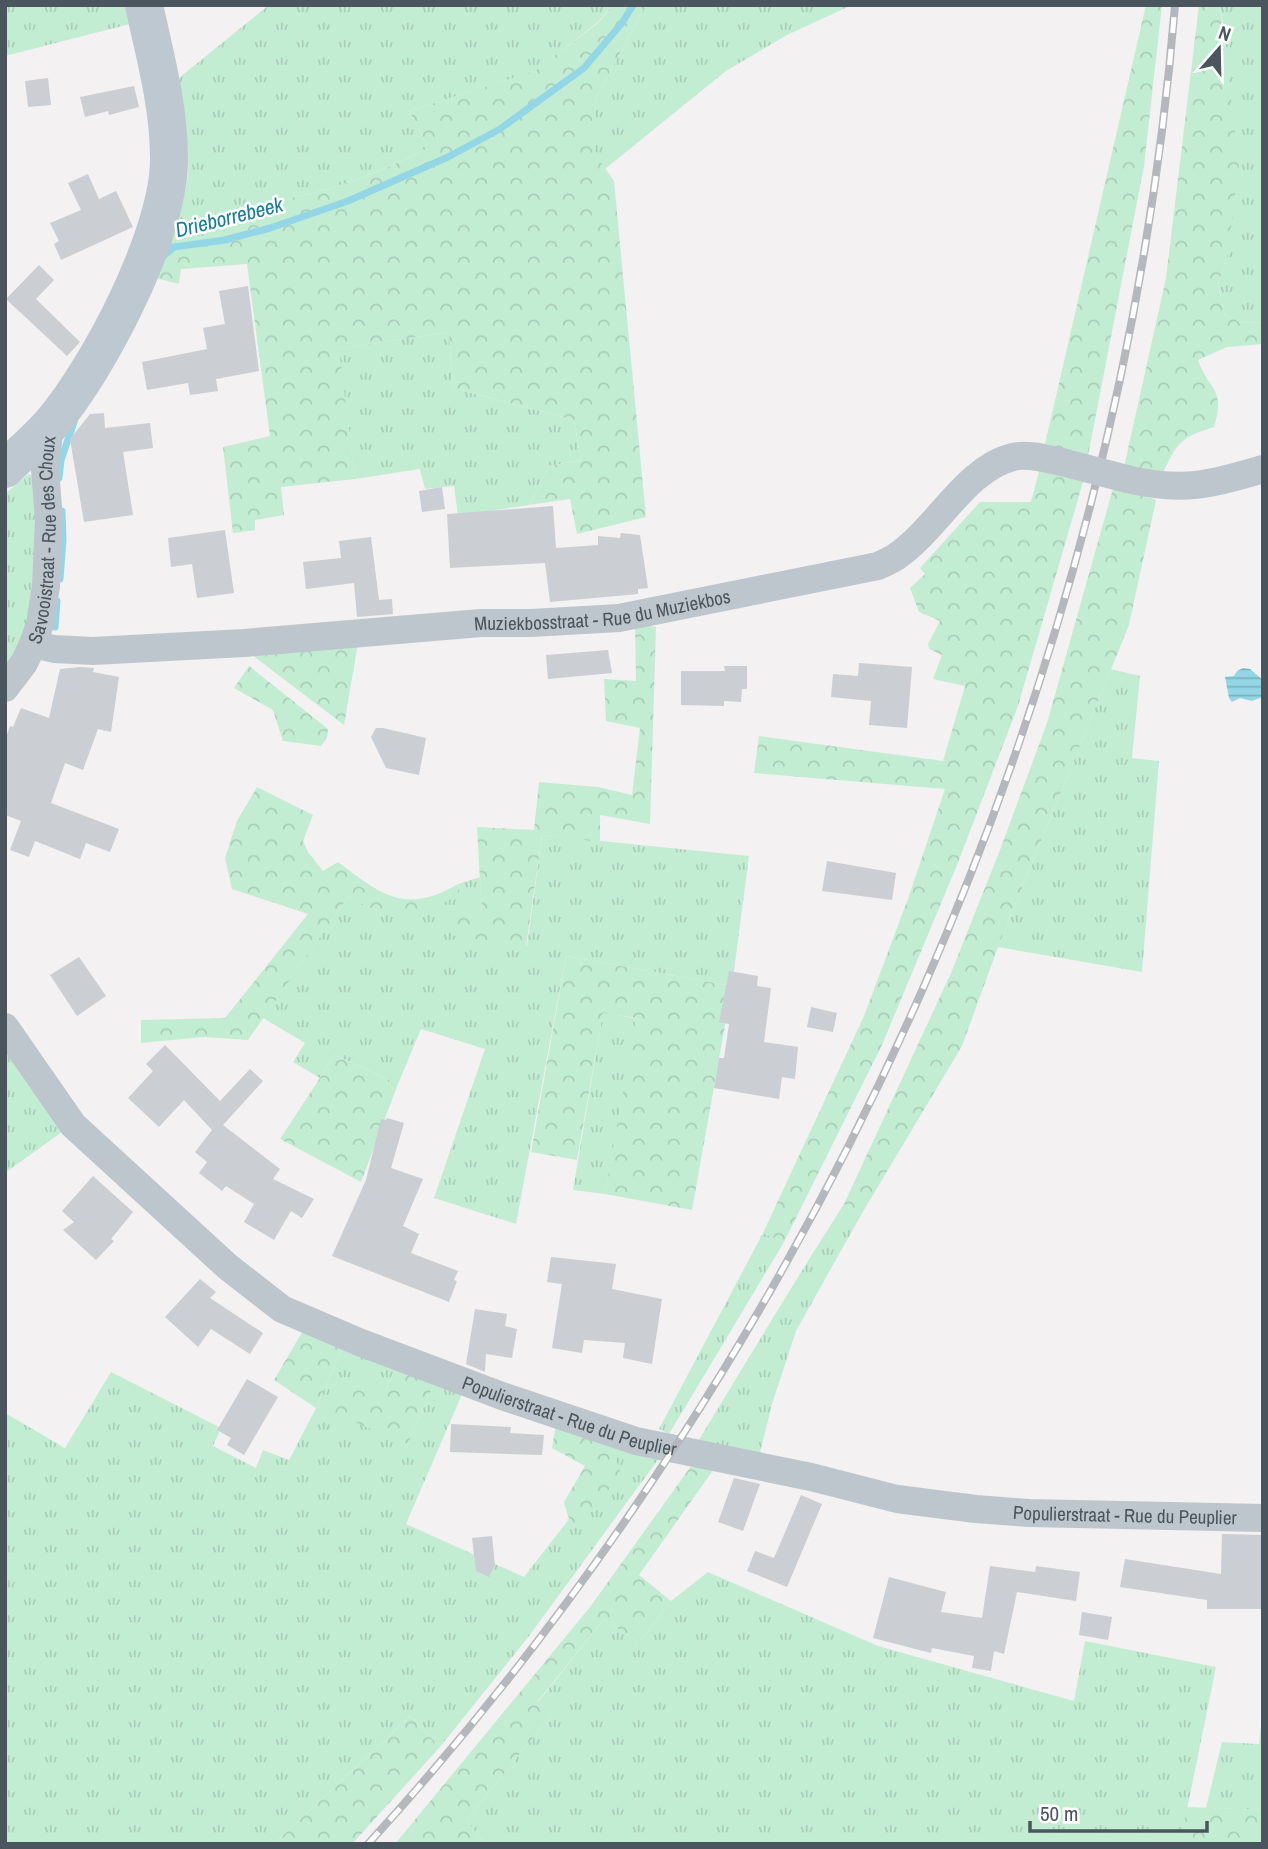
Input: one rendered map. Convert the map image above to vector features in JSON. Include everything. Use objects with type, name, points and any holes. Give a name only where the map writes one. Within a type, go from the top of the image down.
[{"type":"main road","name":"Savooistraat - Rue des Choux","points":[[5,469],[50,424],[103,346],[127,300],[160,216],[167,190],[169,159],[162,86],[144,5]]},
{"type":"street","name":"Savooistraat - Rue des Choux","points":[[5,688],[24,663],[40,624],[46,586],[49,520],[45,469],[50,424]]},
{"type":"street","name":"Muziekbosstraat - Rue du Muziekbos","points":[[33,644],[54,649],[118,650],[244,643],[481,623],[619,618],[878,566],[896,557],[914,543],[975,479],[1013,457],[1062,462],[1168,487],[1190,487],[1220,482],[1263,469]]},
{"type":"street","name":"Populierstraat - Rue du Peuplier","points":[[5,1027],[73,1125],[218,1258],[282,1309],[359,1342],[502,1396],[636,1441],[811,1477],[897,1499],[1029,1513],[1263,1518]]},
{"type":"green space","points":[[5,5],[130,5],[134,23],[5,56]]},
{"type":"green space","points":[[269,5],[613,5],[598,22],[536,71],[409,111],[429,148],[346,183],[253,209],[219,235],[162,239],[182,201],[187,181],[188,152],[174,82]]},
{"type":"green space","points":[[613,5],[646,5],[594,101],[594,152],[614,181],[646,517],[577,534],[570,499],[529,505],[549,466],[581,460],[574,420],[453,388],[449,332],[339,349],[355,479],[281,487],[284,515],[255,520],[255,530],[233,533],[223,447],[270,436],[247,264],[181,269],[179,284],[148,276],[162,239],[219,235],[253,209],[346,183],[429,148],[409,111],[535,71],[598,23]]},
{"type":"green space","points":[[646,5],[852,5],[787,35],[726,71],[605,169],[594,152],[594,101]]},
{"type":"green space","points":[[1146,5],[1162,5],[1144,166],[1088,456],[1045,444]]},
{"type":"green space","points":[[1199,5],[1220,5],[1239,165],[1228,252],[1218,285],[1225,315],[1242,323],[1263,322],[1263,344],[1227,347],[1198,360],[1217,397],[1214,427],[1193,435],[1180,444],[1161,477],[1124,467],[1166,278]]},
{"type":"green space","points":[[1220,5],[1263,5],[1263,322],[1242,323],[1225,315],[1218,285],[1228,252],[1225,36]]},
{"type":"green space","points":[[449,332],[453,388],[574,420],[581,460],[549,466],[529,505],[458,516],[454,486],[425,489],[420,469],[355,479],[338,349]]},
{"type":"green space","points":[[1040,468],[1085,475],[1018,706],[957,865],[882,1045],[784,1242],[763,1233],[864,1016],[945,789],[754,773],[759,736],[943,761],[965,686],[933,679],[942,655],[929,649],[928,644],[940,621],[919,612],[910,588],[925,574],[920,568],[980,502],[1031,502]]},
{"type":"green space","points":[[28,474],[39,478],[42,490],[29,625],[5,671],[5,494]]},
{"type":"green space","points":[[1114,485],[1156,500],[1129,625],[998,947],[962,1046],[861,1215],[844,1204],[951,973],[1000,850],[1047,723]]},
{"type":"green space","points":[[635,624],[656,627],[650,824],[600,815],[600,842],[542,835],[526,947],[451,935],[459,911],[482,915],[477,827],[534,830],[539,782],[598,787],[632,795],[640,728],[606,721],[604,679],[636,681]]},
{"type":"green space","points":[[358,643],[344,725],[252,655]]},
{"type":"green space","points":[[249,666],[328,729],[327,738],[321,746],[283,741],[273,710],[234,688]]},
{"type":"green space","points":[[1111,669],[1140,676],[1132,758],[1159,761],[1142,972],[998,947]]},
{"type":"green space","points":[[257,787],[313,815],[303,841],[323,871],[338,862],[381,892],[395,897],[423,898],[458,884],[460,894],[441,904],[408,913],[385,912],[348,897],[248,1040],[204,1037],[141,1043],[141,1020],[225,1018],[308,914],[232,889],[225,858],[237,821]]},
{"type":"green space","points":[[542,835],[749,856],[732,986],[566,956],[516,1224],[434,1198],[485,1049],[421,1029],[398,1084],[335,1055],[320,1078],[293,1062],[305,1043],[263,1018],[348,897],[376,910],[460,894],[458,884],[480,877],[482,916],[527,946]]},
{"type":"green space","points":[[566,956],[732,986],[692,1210],[605,1194],[636,1018],[603,1013],[577,1160],[531,1152]]},
{"type":"green space","points":[[603,1012],[637,1019],[605,1194],[573,1190]]},
{"type":"green space","points":[[5,1041],[62,1132],[5,1173]]},
{"type":"green space","points":[[335,1055],[398,1084],[361,1182],[280,1139]]},
{"type":"green space","points":[[844,1204],[861,1215],[796,1331],[772,1404],[759,1457],[697,1443],[788,1293]]},
{"type":"green space","points":[[763,1233],[784,1242],[669,1434],[659,1429]]},
{"type":"green space","points":[[304,1329],[343,1346],[316,1408],[274,1380]]},
{"type":"green space","points":[[343,1346],[396,1366],[386,1390],[408,1444],[435,1381],[463,1392],[406,1524],[524,1577],[569,1519],[580,1526],[610,1442],[660,1457],[529,1636],[440,1747],[410,1716],[274,1844],[5,1844],[5,1413],[65,1448],[111,1372],[221,1428],[213,1446],[256,1468],[263,1450],[289,1460],[316,1408]]},
{"type":"green space","points":[[396,1366],[435,1381],[408,1444],[334,1414],[351,1375],[386,1390]]},
{"type":"green space","points":[[556,1424],[610,1442],[621,1474],[579,1527],[569,1519],[564,1502],[585,1466],[552,1448]]},
{"type":"green space","points":[[694,1462],[716,1466],[639,1575],[671,1601],[639,1643],[604,1619],[538,1701],[551,1715],[466,1821],[486,1844],[395,1844],[590,1607]]},
{"type":"green space","points":[[708,1572],[878,1646],[1074,1701],[1085,1641],[1216,1667],[1180,1844],[486,1844],[466,1821],[551,1715],[538,1702],[604,1619],[639,1643],[671,1601]]},
{"type":"green space","points":[[410,1716],[440,1747],[352,1844],[274,1844]]},
{"type":"green space","points":[[1261,1726],[1263,1810],[1206,1808],[1222,1742],[1259,1744]]},
{"type":"green space","points":[[1187,1807],[1263,1810],[1263,1844],[1180,1844]]},
{"type":"water","points":[[1243,668],[1250,669],[1263,680],[1263,697],[1252,701],[1240,698],[1232,702],[1225,677],[1234,676]]},
{"type":"building","points":[[48,78],[51,105],[28,107],[25,81]]},
{"type":"building","points":[[134,86],[139,107],[109,115],[108,111],[85,117],[80,97]]},
{"type":"building","points":[[88,174],[99,199],[116,191],[133,227],[61,260],[54,244],[59,241],[50,223],[81,210],[68,183]]},
{"type":"building","points":[[39,265],[54,280],[36,299],[80,342],[67,356],[6,299]]},
{"type":"building","points":[[248,286],[259,371],[216,379],[218,391],[190,395],[188,383],[147,390],[142,362],[207,349],[203,328],[225,324],[219,291]]},
{"type":"building","points":[[104,413],[105,428],[150,423],[153,448],[123,452],[133,515],[84,522],[70,439],[90,414]]},
{"type":"building","points":[[442,487],[445,509],[422,512],[419,491]]},
{"type":"building","points":[[553,506],[556,548],[598,545],[598,536],[620,538],[621,533],[640,535],[648,588],[638,589],[638,594],[550,602],[545,563],[450,568],[447,514]]},
{"type":"building","points":[[225,530],[234,593],[197,598],[192,564],[171,567],[168,538]]},
{"type":"building","points":[[371,537],[379,600],[392,599],[393,614],[357,617],[354,583],[306,589],[303,562],[341,558],[339,541]]},
{"type":"building","points":[[608,650],[612,673],[548,679],[546,655]]},
{"type":"building","points":[[859,663],[912,667],[907,728],[869,725],[871,701],[831,697],[833,674],[858,676]]},
{"type":"building","points":[[724,666],[747,666],[747,689],[742,689],[741,702],[724,701],[724,706],[681,705],[681,671],[725,671]]},
{"type":"building","points":[[94,668],[93,672],[119,677],[111,732],[98,729],[83,770],[65,763],[51,803],[119,829],[110,852],[86,843],[80,859],[35,841],[29,857],[10,850],[21,821],[5,815],[5,740],[21,708],[49,718],[60,669]]},
{"type":"building","points":[[376,728],[426,738],[419,775],[386,768],[371,737]]},
{"type":"building","points":[[827,861],[896,873],[892,900],[822,891]]},
{"type":"building","points":[[79,957],[106,996],[77,1016],[50,975]]},
{"type":"building","points":[[729,971],[758,976],[757,986],[771,988],[764,1042],[798,1047],[795,1079],[782,1077],[779,1099],[714,1088],[719,1058],[724,1058],[729,1024],[719,1022]]},
{"type":"building","points":[[811,1007],[837,1013],[833,1032],[807,1027]]},
{"type":"building","points":[[165,1045],[220,1101],[250,1069],[263,1081],[223,1125],[280,1169],[273,1179],[314,1199],[302,1218],[291,1211],[274,1240],[244,1222],[254,1204],[226,1186],[222,1191],[199,1173],[207,1162],[195,1152],[212,1130],[184,1100],[159,1127],[128,1098],[153,1071],[146,1064]]},
{"type":"building","points":[[381,1119],[404,1123],[391,1168],[423,1179],[403,1226],[419,1234],[411,1253],[458,1271],[449,1302],[332,1256],[366,1180]]},
{"type":"building","points":[[93,1176],[133,1212],[111,1239],[114,1241],[96,1260],[63,1230],[74,1222],[62,1211]]},
{"type":"building","points":[[551,1257],[616,1264],[612,1289],[662,1299],[652,1364],[623,1358],[625,1343],[584,1340],[582,1353],[552,1348],[562,1284],[547,1282]]},
{"type":"building","points":[[200,1279],[216,1292],[210,1298],[263,1333],[250,1354],[211,1329],[198,1347],[165,1317]]},
{"type":"building","points":[[475,1309],[507,1314],[505,1326],[517,1329],[512,1358],[486,1354],[485,1372],[466,1364]]},
{"type":"building","points":[[247,1379],[278,1397],[244,1455],[227,1445],[231,1438],[217,1430]]},
{"type":"building","points":[[451,1424],[511,1427],[510,1433],[544,1435],[542,1455],[450,1452]]},
{"type":"building","points":[[734,1478],[760,1484],[743,1531],[718,1522]]},
{"type":"building","points":[[801,1495],[822,1504],[787,1587],[747,1571],[755,1551],[774,1558]]},
{"type":"building","points":[[1222,1534],[1263,1535],[1263,1609],[1207,1609],[1207,1600],[1120,1587],[1125,1559],[1221,1574]]},
{"type":"building","points":[[492,1536],[495,1565],[489,1577],[476,1571],[472,1538]]},
{"type":"building","points":[[990,1566],[1035,1572],[1036,1566],[1080,1572],[1076,1601],[1017,1592],[1004,1654],[994,1651],[991,1671],[972,1668],[974,1656],[932,1648],[931,1653],[873,1638],[889,1577],[946,1592],[941,1612],[982,1618]]},
{"type":"building","points":[[1082,1612],[1112,1617],[1108,1640],[1079,1635]]},
{"type":"waterway","name":"Drieborrebeek","points":[[161,258],[174,247],[225,240],[270,228],[348,201],[448,157],[500,129],[584,68],[622,23],[633,5]]},
{"type":"waterway","name":"Drieborrebeek","points":[[59,478],[61,460],[74,422]]},
{"type":"waterway","name":"Drieborrebeek","points":[[60,579],[62,511]]},
{"type":"waterway","name":"Drieborrebeek","points":[[55,627],[57,601]]},
{"type":"railway","points":[[368,1844],[532,1649],[679,1440],[810,1220],[922,990],[1016,752],[1090,507],[1143,258],[1175,5]]}]
